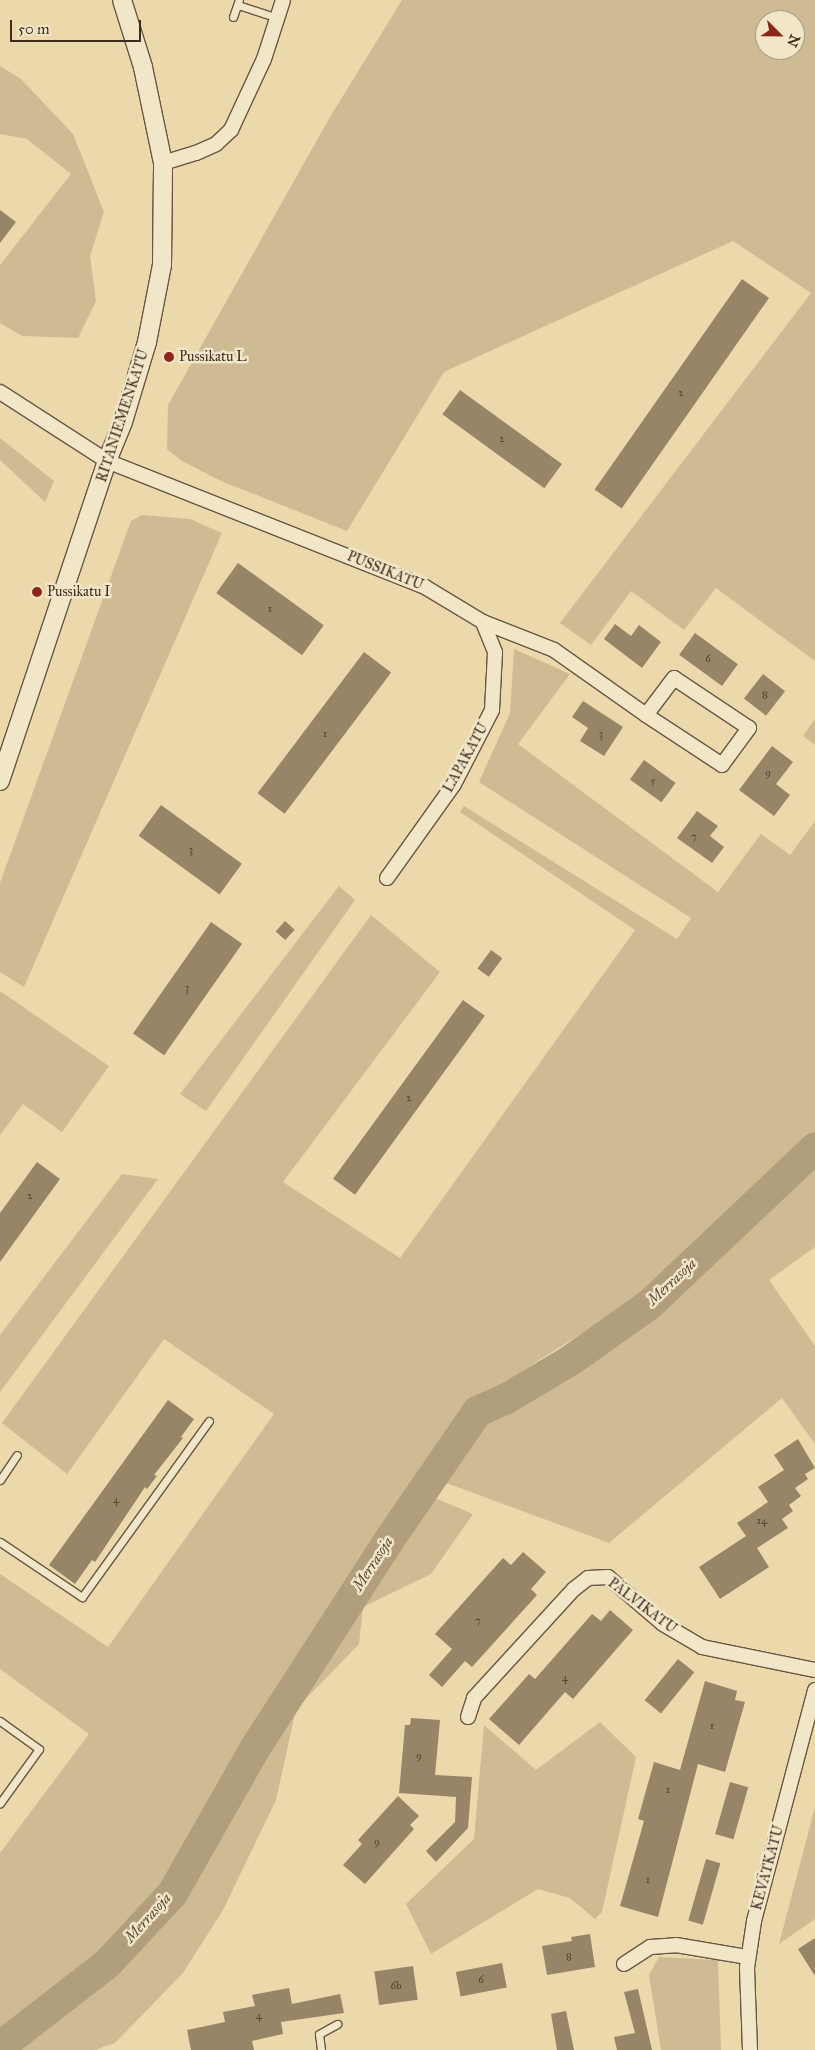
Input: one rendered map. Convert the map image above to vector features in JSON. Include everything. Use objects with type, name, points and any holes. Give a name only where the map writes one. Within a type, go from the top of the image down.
[{"type":"street","name":"RITANIEMENKATU","points":[[0,781],[107,461],[124,422],[147,342],[162,264],[163,163],[143,67],[122,0]]},
{"type":"street","points":[[163,163],[196,153],[216,144],[231,130],[242,114],[283,0]]},
{"type":"street","name":"PUSSIKATU","points":[[0,392],[107,461],[425,587],[482,622],[554,650],[646,715],[722,765],[749,728],[674,678],[646,715]]},
{"type":"street","name":"LAPAKATU","points":[[387,878],[454,784],[492,710],[495,652],[482,622]]},
{"type":"street","name":"PÄLVIKATU","points":[[468,1717],[474,1698],[574,1589],[588,1578],[608,1577],[663,1624],[702,1647],[815,1670]]},
{"type":"street","name":"KEVÄTKATU","points":[[750,2050],[748,1957],[754,1921],[813,1707],[815,1690]]},
{"type":"street","points":[[624,1964],[650,1947],[676,1945],[748,1957]]},
{"type":"lane","points":[[233,16],[238,2],[278,18]]},
{"type":"lane","points":[[0,1542],[82,1598],[209,1421]]},
{"type":"lane","points":[[0,1480],[18,1455]]},
{"type":"lane","points":[[0,1721],[39,1749],[0,1803]]},
{"type":"lane","points":[[321,2050],[319,2034],[337,2024]]},
{"type":"shaded area","points":[[402,0],[815,0],[815,661],[716,588],[684,630],[631,591],[591,645],[560,623],[811,293],[733,241],[444,372],[347,531],[221,481],[182,461],[167,449],[168,405],[330,117]]},
{"type":"shaded area","points":[[0,66],[21,79],[73,134],[104,212],[90,256],[96,301],[78,338],[22,336],[0,323],[0,265],[71,174],[27,139],[0,134]]},
{"type":"shaded area","points":[[0,438],[54,481],[45,502],[0,460]]},
{"type":"shaded area","points":[[142,515],[190,519],[222,533],[24,987],[0,972],[0,883],[131,521]]},
{"type":"shaded area","points":[[514,649],[570,674],[518,744],[718,892],[761,834],[790,855],[815,821],[815,1134],[641,1296],[468,1405],[409,1487],[473,1514],[431,1574],[363,1607],[359,1644],[296,1709],[276,1800],[223,1910],[183,1973],[115,2043],[95,2050],[0,2050],[0,1853],[89,1734],[0,1669],[0,1574],[108,1647],[274,1414],[164,1339],[67,1474],[2,1423],[371,915],[440,972],[283,1182],[400,1258],[635,930],[460,812],[464,806],[677,939],[691,918],[479,782],[510,713]]},
{"type":"shaded area","points":[[815,719],[815,745],[803,736]]},
{"type":"shaded area","points":[[339,886],[355,900],[206,1111],[180,1094]]},
{"type":"shaded area","points":[[0,991],[109,1066],[62,1132],[23,1104],[0,1135]]},
{"type":"shaded area","points":[[815,1162],[815,1247],[769,1280],[815,1346],[815,1444],[782,1398],[609,1543],[441,1481],[485,1417],[618,1338],[657,1310]]},
{"type":"shaded area","points":[[122,1174],[158,1179],[0,1392],[0,1335]]},
{"type":"shaded area","points":[[600,1722],[636,1757],[602,1912],[595,1919],[570,1898],[538,1889],[431,1954],[406,1904],[474,1839],[484,1725],[536,1770]]},
{"type":"shaded area","points":[[815,1807],[815,1919],[779,1944]]},
{"type":"shaded area","points":[[659,1957],[718,1960],[721,2050],[661,2050],[649,1975]]},
{"type":"building","points":[[0,210],[16,222],[0,243]]},
{"type":"building","points":[[742,279],[769,298],[622,508],[595,490]]},
{"type":"building","points":[[460,390],[562,464],[544,488],[442,414]]},
{"type":"building","points":[[238,563],[324,625],[302,655],[216,593]]},
{"type":"building","points":[[615,624],[631,636],[639,625],[661,642],[642,668],[604,639]]},
{"type":"building","points":[[695,633],[738,664],[722,686],[679,655]]},
{"type":"building","points":[[364,652],[391,672],[285,814],[257,793]]},
{"type":"building","points":[[763,674],[785,691],[766,716],[744,698]]},
{"type":"building","points":[[583,701],[623,727],[604,756],[580,741],[588,728],[572,717]]},
{"type":"building","points":[[772,746],[793,762],[776,784],[790,795],[774,816],[739,790]]},
{"type":"building","points":[[644,760],[676,783],[661,802],[630,779]]},
{"type":"building","points":[[161,805],[242,864],[220,895],[139,836]]},
{"type":"building","points":[[697,811],[718,826],[710,836],[724,847],[712,863],[677,838]]},
{"type":"building","points":[[285,921],[295,930],[285,940],[276,931]]},
{"type":"building","points":[[211,922],[242,944],[164,1055],[133,1033]]},
{"type":"building","points":[[491,950],[502,958],[489,977],[477,969]]},
{"type":"building","points":[[463,1000],[485,1016],[355,1195],[333,1179]]},
{"type":"building","points":[[37,1162],[60,1179],[0,1262],[0,1213]]},
{"type":"building","points":[[168,1400],[194,1419],[181,1437],[183,1438],[154,1475],[157,1476],[147,1489],[145,1487],[95,1562],[92,1560],[75,1584],[49,1565]]},
{"type":"building","points":[[798,1439],[815,1468],[805,1474],[808,1479],[795,1488],[801,1496],[789,1505],[793,1511],[782,1519],[788,1528],[757,1548],[769,1567],[720,1599],[699,1567],[746,1536],[737,1523],[768,1502],[758,1487],[784,1470],[774,1455]]},
{"type":"building","points":[[523,1552],[546,1572],[531,1589],[537,1595],[472,1667],[465,1661],[442,1687],[429,1675],[452,1649],[435,1634],[503,1558],[511,1565]]},
{"type":"building","points":[[610,1610],[633,1630],[573,1699],[565,1692],[519,1745],[489,1719],[529,1674],[535,1679],[592,1614],[601,1621]]},
{"type":"building","points":[[678,1659],[694,1672],[661,1713],[645,1700]]},
{"type":"building","points":[[705,1681],[737,1691],[735,1700],[745,1702],[725,1772],[698,1764],[658,1917],[620,1906],[644,1821],[638,1819],[654,1762],[680,1770]]},
{"type":"building","points":[[411,1718],[440,1720],[435,1775],[472,1777],[468,1828],[436,1862],[426,1851],[455,1822],[456,1797],[399,1793],[405,1725],[410,1725]]},
{"type":"building","points":[[730,1782],[748,1787],[733,1839],[715,1834]]},
{"type":"building","points":[[398,1796],[419,1816],[410,1825],[414,1829],[365,1884],[343,1865],[362,1844],[358,1840]]},
{"type":"building","points":[[706,1859],[720,1863],[703,1925],[688,1921]]},
{"type":"building","points":[[590,1934],[595,1967],[547,1975],[542,1946],[572,1941],[571,1937]]},
{"type":"building","points":[[815,1938],[815,1976],[798,1949]]},
{"type":"building","points":[[502,1963],[507,1988],[461,1997],[456,1972]]},
{"type":"building","points":[[413,1966],[418,2000],[379,2005],[374,1971]]},
{"type":"building","points":[[289,1988],[292,2004],[340,1994],[344,2013],[281,2022],[283,2034],[252,2041],[254,2050],[191,2050],[187,2030],[225,2022],[223,2012],[255,2006],[252,1995]]},
{"type":"building","points":[[638,1989],[652,2050],[617,2050],[614,2037],[635,2033],[624,1992]]},
{"type":"building","points":[[566,2011],[574,2050],[557,2050],[551,2014]]},
{"type":"waterway","name":"Merrasoja","points":[[0,2046],[107,1963],[172,1893],[255,1747],[389,1539],[477,1411],[506,1398],[570,1360],[649,1304],[815,1147]]},
{"type":"place","name":"Pussikatu L","points":[[169,357]]},
{"type":"place","name":"Pussikatu I","points":[[37,592]]}]
